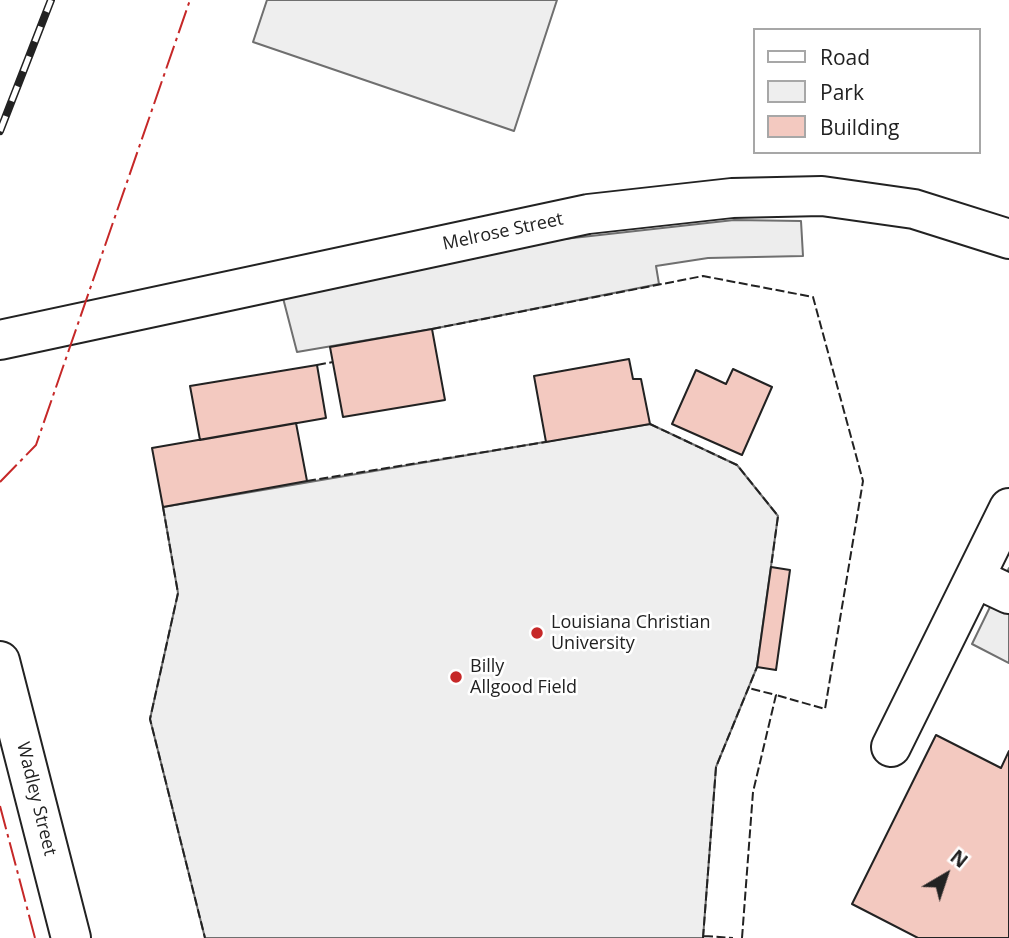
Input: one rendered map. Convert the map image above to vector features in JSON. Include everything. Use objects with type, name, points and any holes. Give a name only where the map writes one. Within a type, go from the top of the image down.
[{"type":"street","name":"Melrose Street","points":[[0,340],[588,214],[705,201],[822,196],[914,209],[1009,239]]},
{"type":"street","points":[[891,747],[1009,508]]},
{"type":"street","points":[[975,578],[1009,594]]},
{"type":"street","name":"Wadley Street","points":[[0,661],[71,938]]},
{"type":"green space","points":[[267,0],[557,0],[514,131],[253,42]]},
{"type":"green space","name":"Billy Allgood Field","points":[[650,424],[737,465],[778,516],[757,667],[716,767],[703,938],[205,938],[150,719],[178,593],[163,507]]},
{"type":"shaded area","points":[[734,220],[801,221],[803,256],[708,258],[656,266],[659,284],[432,329],[297,352],[283,298],[555,240]]},
{"type":"shaded area","points":[[1009,568],[1009,663],[972,644]]},
{"type":"building","points":[[432,329],[445,400],[343,417],[330,347]]},
{"type":"building","points":[[629,359],[633,379],[641,379],[650,424],[546,442],[534,376]]},
{"type":"building","points":[[317,365],[326,418],[200,440],[190,386]]},
{"type":"building","points":[[733,369],[772,387],[742,455],[672,424],[696,370],[726,384]]},
{"type":"building","points":[[296,423],[307,481],[163,507],[152,448]]},
{"type":"building","points":[[771,567],[790,570],[776,670],[757,667]]},
{"type":"building","points":[[936,735],[1001,768],[1009,751],[1009,938],[918,938],[852,904]]},
{"type":"railway","points":[[0,131],[51,0]]},
{"type":"fence","points":[[432,329],[703,276],[813,297],[863,481],[825,709],[776,695]]},
{"type":"fence","points":[[317,365],[333,362]]},
{"type":"fence","points":[[650,424],[737,465],[778,516],[771,567]]},
{"type":"fence","points":[[307,481],[546,442]]},
{"type":"fence","points":[[163,507],[178,593],[150,719],[205,938]]},
{"type":"fence","points":[[703,938],[716,767],[757,667]]},
{"type":"fence","points":[[742,938],[753,792],[776,695],[748,688]]},
{"type":"fence","points":[[704,936],[733,938]]},
{"type":"power","points":[[0,482],[36,445],[190,0]]},
{"type":"power","points":[[0,806],[35,938]]},
{"type":"place","name":"Louisiana Christian University","points":[[537,633]]},
{"type":"place","name":"Billy Allgood Field","points":[[456,677]]}]
